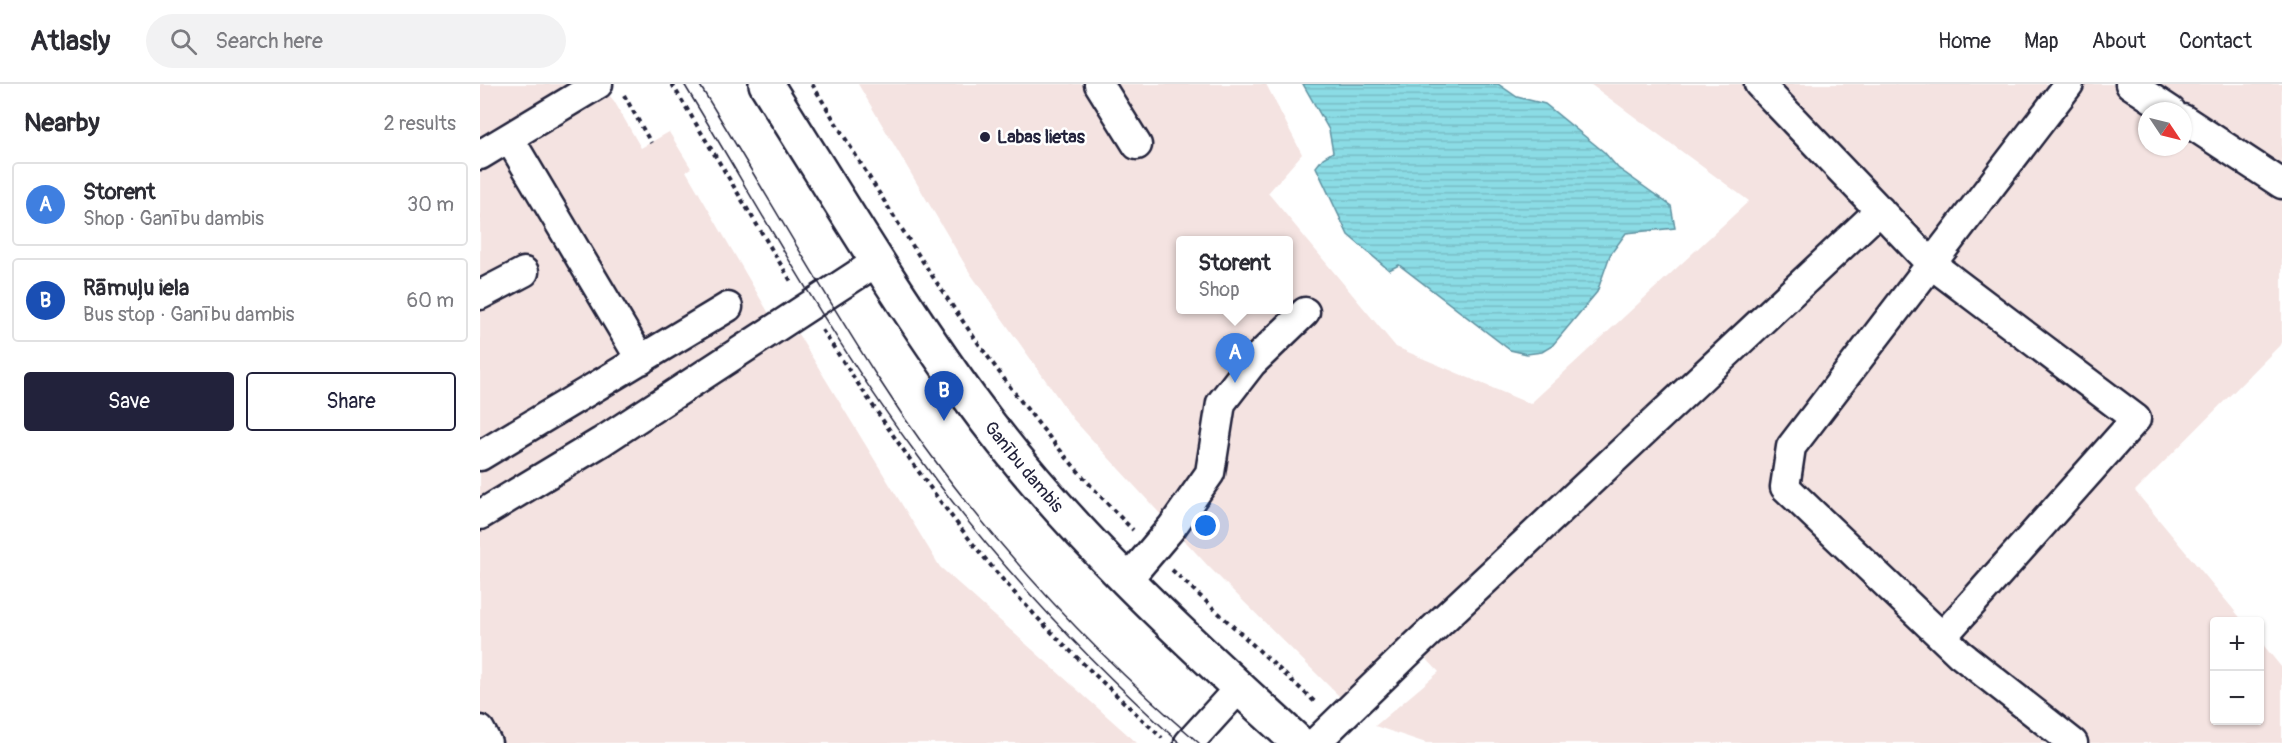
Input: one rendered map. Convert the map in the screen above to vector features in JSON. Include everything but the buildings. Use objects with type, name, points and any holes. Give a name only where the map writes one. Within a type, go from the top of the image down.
[{"type":"main road","name":"Ganību dambis","points":[[766,84],[878,261],[971,400],[1038,484],[1128,579],[1239,688],[1299,743]]},
{"type":"lane","points":[[1099,84],[1137,145]]},
{"type":"lane","points":[[1760,84],[1931,264],[2136,419],[1942,637]]},
{"type":"lane","points":[[2068,84],[1791,447],[1785,487],[1942,637],[2073,743]]},
{"type":"lane","points":[[2130,84],[2157,102]]},
{"type":"lane","points":[[480,155],[508,138],[611,89]]},
{"type":"lane","points":[[2192,125],[2282,184]]},
{"type":"lane","points":[[508,138],[641,360]]},
{"type":"lane","points":[[1316,743],[1423,638],[1880,210]]},
{"type":"lane","points":[[480,515],[601,441],[878,261]]},
{"type":"lane","points":[[480,295],[524,273]]},
{"type":"lane","points":[[480,456],[728,307]]},
{"type":"lane","points":[[1128,579],[1153,550],[1210,473],[1221,403],[1252,363],[1305,312]]},
{"type":"lane","points":[[1189,743],[1239,688]]},
{"type":"lane","points":[[480,730],[487,743]]},
{"type":"path","points":[[672,84],[806,306],[891,433],[946,508],[998,574],[1051,632],[1167,743]]},
{"type":"path","points":[[812,84],[982,348],[1028,413],[1084,478],[1153,550],[1337,723]]},
{"type":"path","points":[[611,89],[651,143]]},
{"type":"shaded area","points":[[480,84],[600,84],[614,101],[641,148],[669,132],[691,168],[686,171],[785,341],[798,334],[940,567],[1137,743],[480,743]]},
{"type":"shaded area","points":[[858,84],[1266,84],[1302,154],[1268,193],[1396,347],[1530,404],[1749,201],[1590,84],[2282,84],[2282,343],[2135,491],[2240,617],[2210,617],[2210,725],[2264,725],[2264,646],[2282,668],[2282,743],[1426,743],[1375,726],[1439,672],[1404,635],[1340,697],[1209,567],[1073,419],[970,273]]},
{"type":"water","points":[[1303,84],[1498,84],[1517,97],[1545,104],[1604,152],[1618,168],[1671,206],[1675,228],[1626,233],[1610,255],[1597,292],[1552,346],[1542,352],[1527,354],[1510,350],[1399,265],[1389,270],[1348,235],[1316,167],[1323,158],[1333,152],[1329,130]]},
{"type":"tram line","points":[[684,84],[795,271],[853,363],[944,492],[1040,605],[1108,675],[1180,743]]},
{"type":"tram line","points":[[699,84],[853,339],[946,476],[1024,571],[1066,616],[1109,660],[1199,743]]},
{"type":"place","name":"Labas lietas","points":[[985,137]]},
{"type":"place","name":"Storent","points":[[1235,383]]},
{"type":"place","name":"Rāmuļu iela","points":[[944,421]]}]
